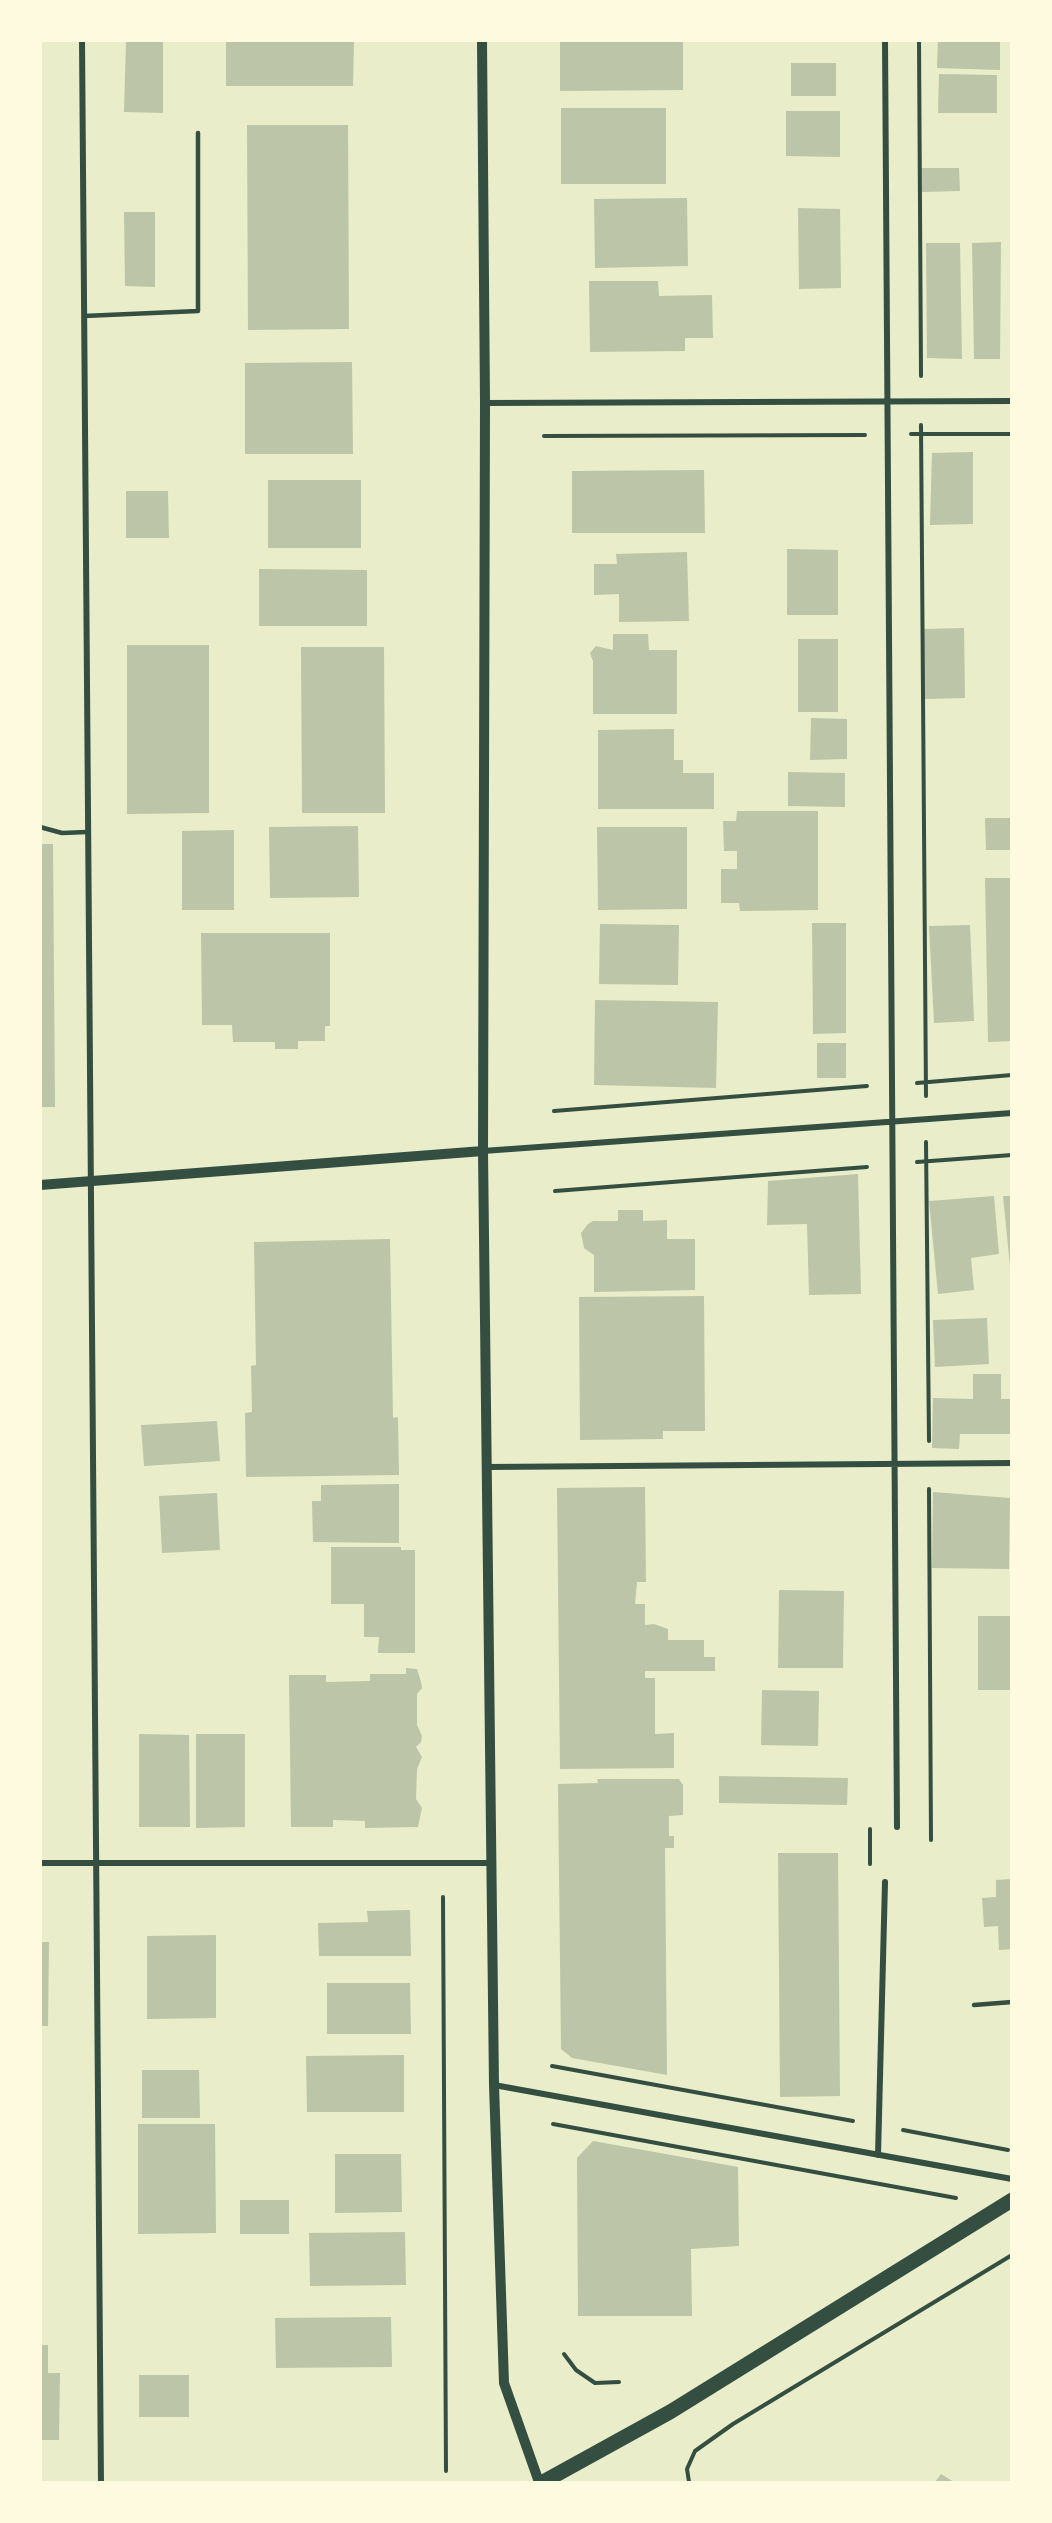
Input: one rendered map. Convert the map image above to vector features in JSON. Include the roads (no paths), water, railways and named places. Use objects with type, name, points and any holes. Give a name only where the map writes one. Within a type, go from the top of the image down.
[{"type":"main road","points":[[541,2482],[670,2412],[1011,2200]]},
{"type":"street","points":[[82,40],[101,2482]]},
{"type":"street","points":[[482,40],[485,403],[483,1151],[489,1863],[494,2085],[504,2382],[541,2482]]},
{"type":"street","points":[[885,40],[897,1827]]},
{"type":"street","points":[[485,403],[1011,401]]},
{"type":"street","points":[[40,1185],[1011,1113]]},
{"type":"street","points":[[487,1467],[1011,1463]]},
{"type":"street","points":[[40,1863],[489,1863]]},
{"type":"street","points":[[878,2155],[885,1882]]},
{"type":"street","points":[[494,2085],[1011,2179]]},
{"type":"lane","points":[[84,316],[198,311],[198,133]]},
{"type":"lane","points":[[40,827],[62,833],[87,832]]},
{"type":"lane","points":[[974,2006],[1011,2002]]}]
